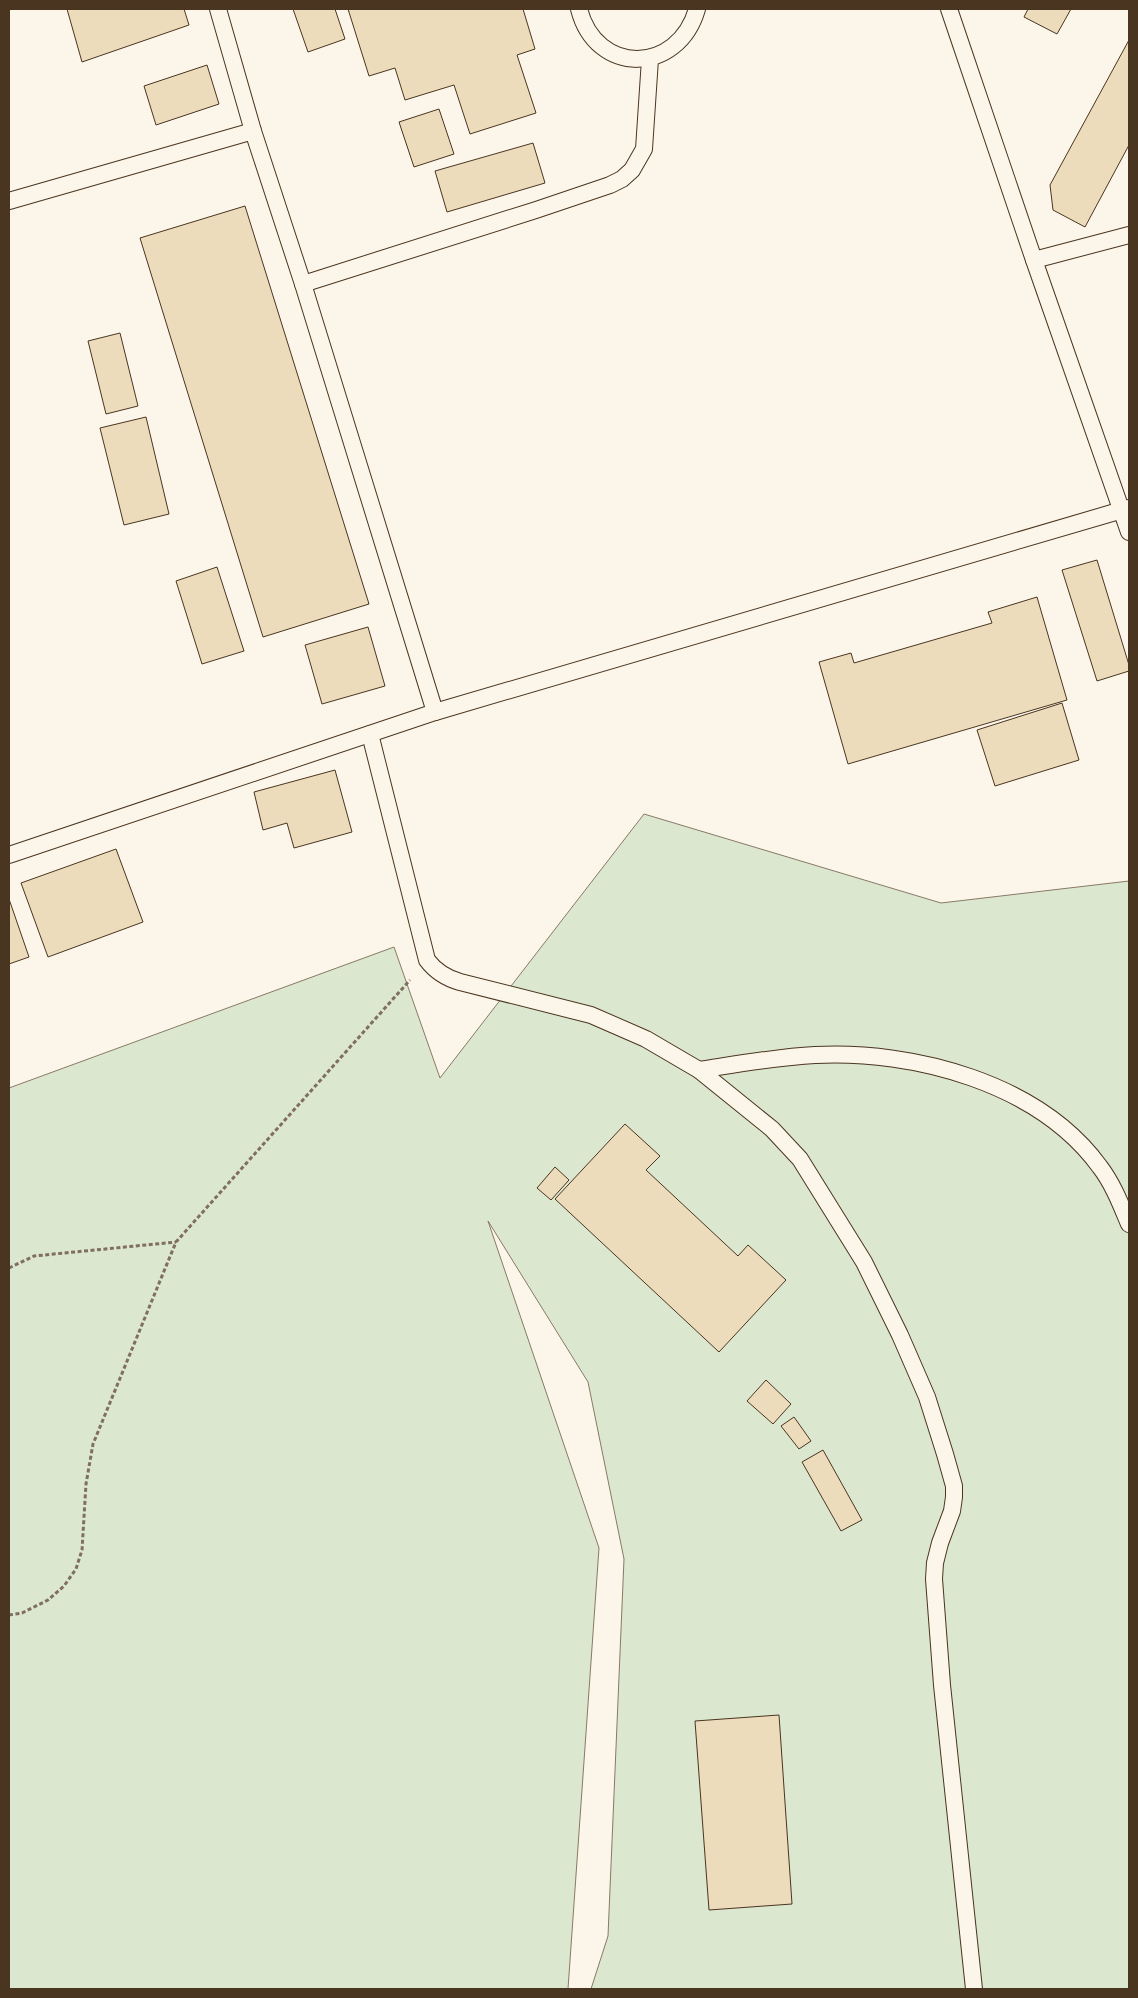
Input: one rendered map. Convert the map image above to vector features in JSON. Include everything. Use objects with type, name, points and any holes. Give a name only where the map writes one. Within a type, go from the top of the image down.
[{"type":"lane","points":[[218,9],[253,131],[303,284],[435,712]]},
{"type":"lane","points":[[579,9],[582,21],[590,36],[602,48],[617,56],[634,60],[650,59],[665,52],[680,41],[690,28],[696,9]]},
{"type":"lane","points":[[949,9],[1034,260],[1126,509],[1129,532]]},
{"type":"lane","points":[[303,284],[536,210],[610,185],[622,179],[632,170],[644,149],[650,59]]},
{"type":"lane","points":[[9,201],[253,131]]},
{"type":"lane","points":[[1034,260],[1129,235]]},
{"type":"lane","points":[[9,855],[435,712],[1126,509]]},
{"type":"lane","points":[[370,734],[427,960],[440,974],[449,979],[576,1011],[617,1026],[646,1039],[699,1070],[772,1129],[795,1153],[812,1177],[864,1262],[900,1335],[927,1397],[946,1454],[954,1486],[952,1511],[940,1543],[935,1562],[934,1579],[942,1685],[974,1989]]},
{"type":"lane","points":[[699,1070],[781,1057],[817,1054],[890,1058],[950,1070],[1003,1090],[1041,1111],[1068,1133],[1100,1167],[1129,1224]]},
{"type":"lane","points":[[1110,1185],[1129,1200]]},
{"type":"path","points":[[9,1615],[22,1613],[48,1600],[64,1586],[76,1569],[82,1550],[86,1484],[93,1444],[176,1242],[427,960]]},
{"type":"path","points":[[9,1268],[34,1256],[176,1242]]},
{"type":"green space","points":[[644,814],[941,903],[1129,881],[1129,1989],[591,1989],[608,1936],[624,1559],[588,1382],[488,1221],[599,1548],[568,1989],[9,1989],[9,1088],[394,947],[440,1078]]},
{"type":"building","points":[[67,9],[184,9],[189,25],[82,62]]},
{"type":"building","points":[[293,9],[335,9],[345,39],[308,52]]},
{"type":"building","points":[[348,9],[523,9],[535,49],[517,55],[536,113],[470,134],[454,85],[405,100],[395,68],[369,76]]},
{"type":"building","points":[[1028,9],[1071,9],[1057,34],[1024,17]]},
{"type":"building","points":[[1129,40],[1129,145],[1085,227],[1053,210],[1050,185]]},
{"type":"building","points":[[207,65],[219,104],[156,125],[144,86]]},
{"type":"building","points":[[439,109],[454,154],[414,167],[399,122]]},
{"type":"building","points":[[533,143],[545,183],[447,212],[435,171]]},
{"type":"building","points":[[245,206],[369,604],[263,637],[140,238]]},
{"type":"building","points":[[120,333],[138,406],[106,414],[88,341]]},
{"type":"building","points":[[146,417],[169,514],[124,525],[100,428]]},
{"type":"building","points":[[1097,560],[1129,665],[1129,671],[1097,681],[1062,570]]},
{"type":"building","points":[[217,567],[244,651],[202,664],[176,581]]},
{"type":"building","points":[[1037,597],[1067,700],[848,764],[819,662],[851,653],[854,663],[992,623],[988,612]]},
{"type":"building","points":[[368,627],[385,686],[322,704],[305,645]]},
{"type":"building","points":[[1062,703],[1079,760],[995,786],[977,730]]},
{"type":"building","points":[[335,770],[352,832],[294,848],[287,823],[263,830],[254,792]]},
{"type":"building","points":[[116,849],[143,922],[48,957],[21,883]]},
{"type":"building","points":[[9,899],[29,957],[9,964]]},
{"type":"building","points":[[625,1124],[660,1156],[646,1170],[738,1256],[748,1245],[786,1280],[719,1352],[555,1199]]},
{"type":"building","points":[[555,1167],[569,1180],[551,1200],[537,1188]]},
{"type":"building","points":[[766,1380],[791,1404],[773,1424],[747,1401]]},
{"type":"building","points":[[794,1417],[811,1441],[799,1449],[781,1426]]},
{"type":"building","points":[[823,1450],[862,1520],[841,1531],[802,1462]]},
{"type":"building","points":[[779,1715],[792,1904],[709,1910],[695,1721]]}]
